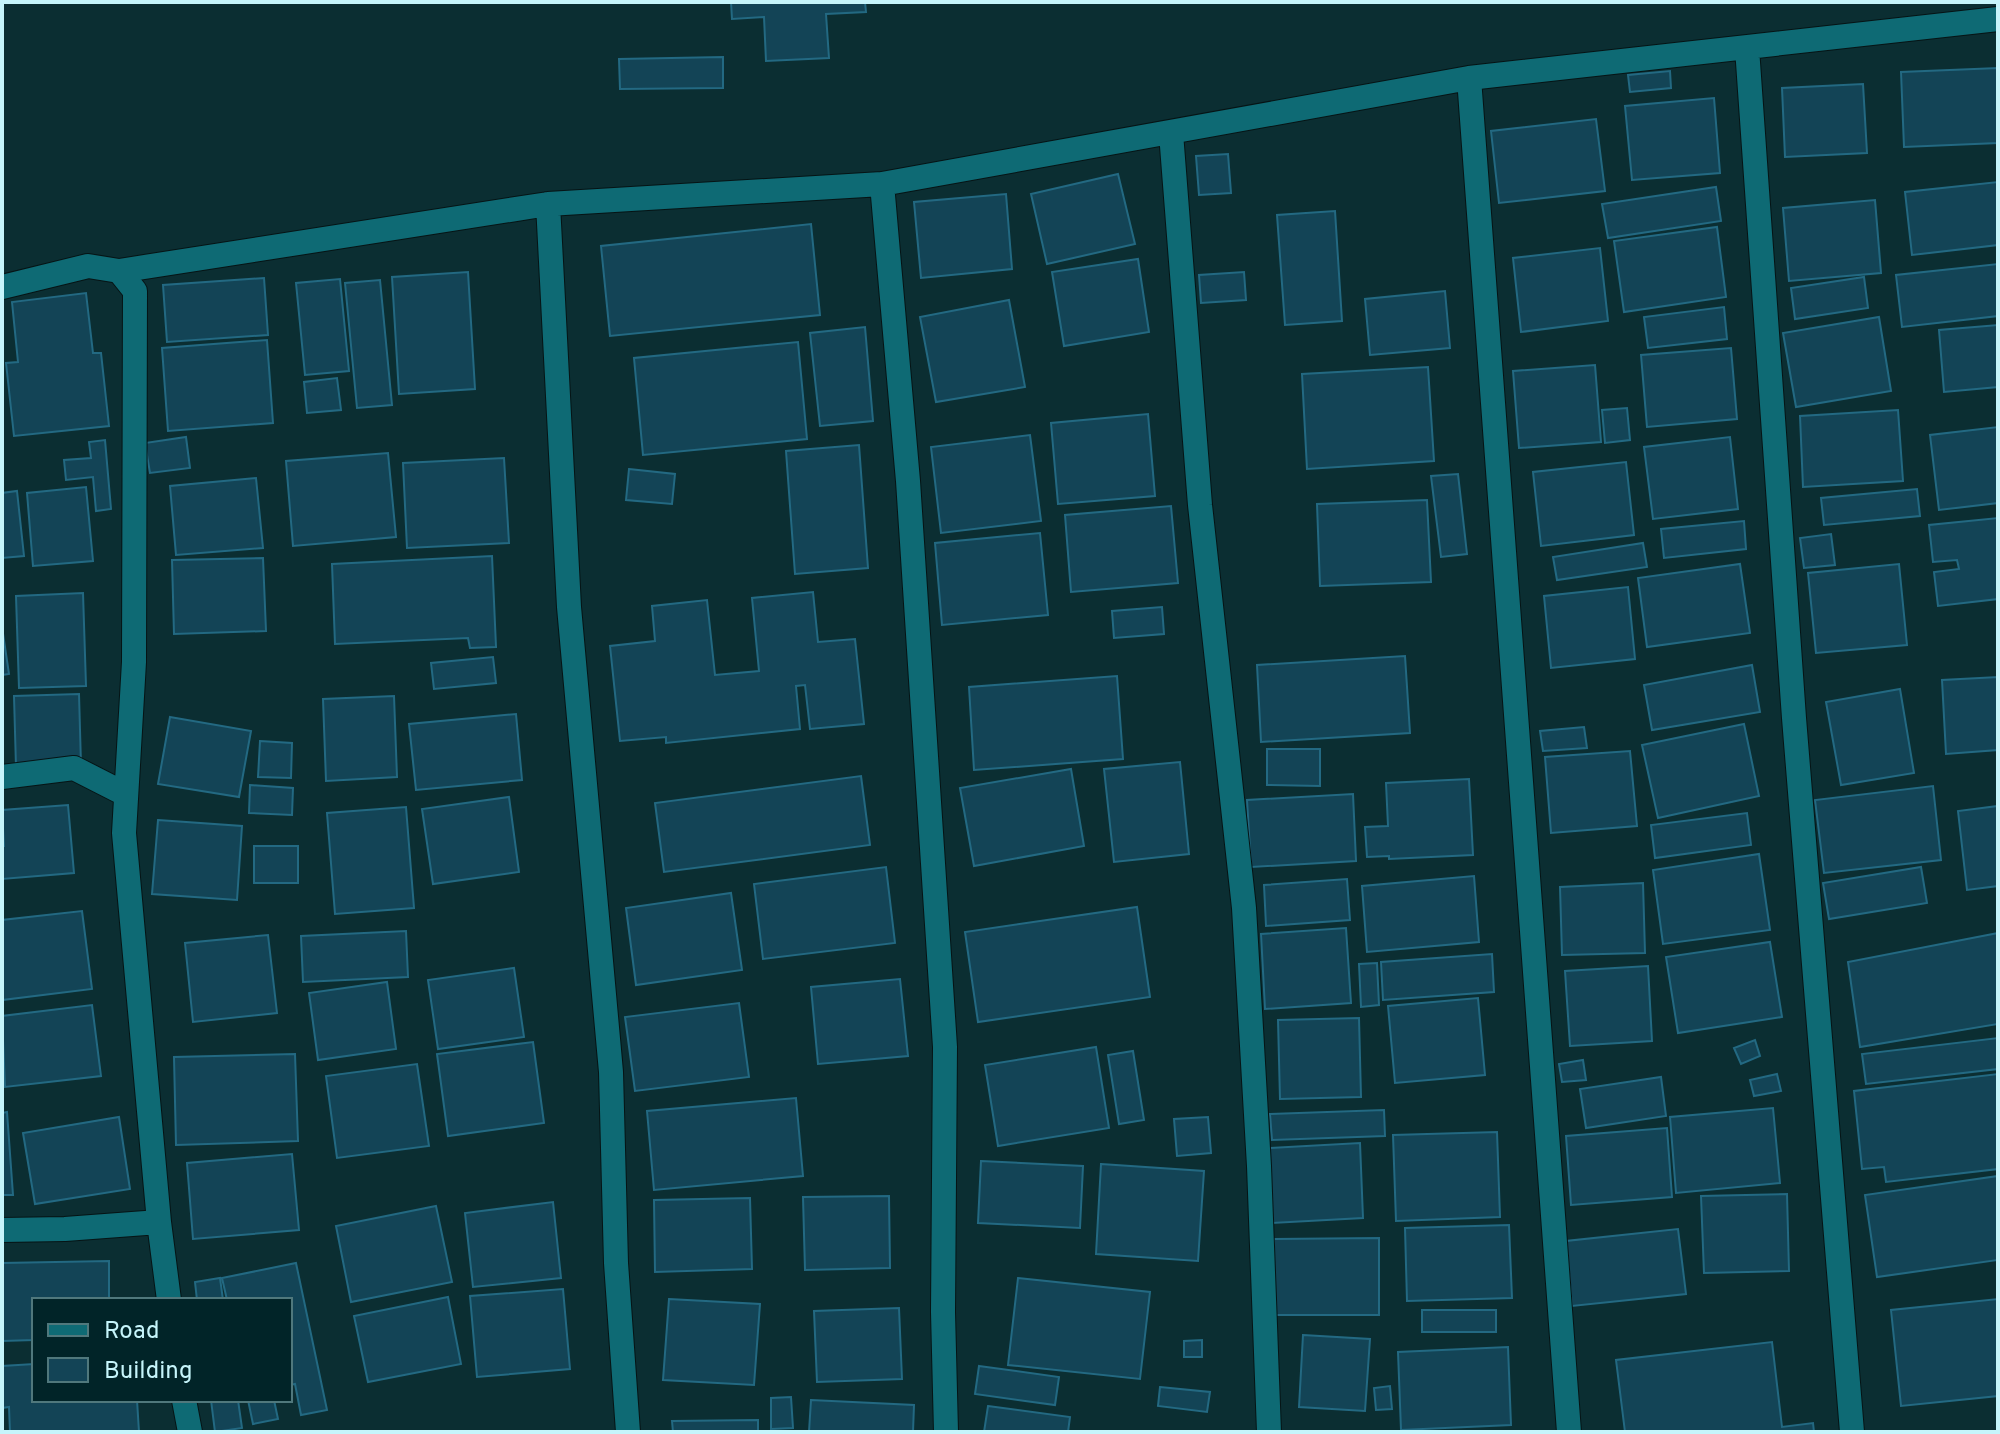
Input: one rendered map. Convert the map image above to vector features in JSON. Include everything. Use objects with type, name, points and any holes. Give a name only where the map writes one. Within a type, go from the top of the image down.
[{"type":"street","points":[[2,287],[88,266],[119,271],[548,204],[882,184],[1469,78],[1998,19]]},
{"type":"street","points":[[1747,48],[1794,718],[1852,1432]]},
{"type":"street","points":[[1469,78],[1569,1432]]},
{"type":"street","points":[[1171,133],[1200,505],[1244,908],[1259,1166],[1269,1432]]},
{"type":"street","points":[[882,184],[910,513],[945,1047],[943,1312],[946,1432]]},
{"type":"street","points":[[548,204],[569,607],[611,1072],[616,1263],[628,1432]]},
{"type":"street","points":[[119,271],[135,291],[134,662],[124,833],[159,1222],[169,1298]]},
{"type":"street","points":[[2,777],[74,768],[125,794]]},
{"type":"street","points":[[2,1230],[159,1222]]},
{"type":"street","points":[[184,1402],[190,1432]]},
{"type":"building","points":[[731,2],[865,2],[866,12],[826,14],[829,58],[766,61],[764,17],[732,19]]},
{"type":"building","points":[[723,57],[723,88],[620,89],[619,59]]},
{"type":"building","points":[[1998,68],[1998,143],[1904,147],[1901,72]]},
{"type":"building","points":[[1670,71],[1671,88],[1630,92],[1628,75]]},
{"type":"building","points":[[1863,84],[1867,153],[1785,157],[1782,88]]},
{"type":"building","points":[[1714,98],[1720,173],[1632,180],[1625,106]]},
{"type":"building","points":[[1596,119],[1605,191],[1499,203],[1491,131]]},
{"type":"building","points":[[1228,154],[1231,193],[1199,195],[1196,156]]},
{"type":"building","points":[[1118,174],[1135,244],[1047,264],[1031,194]]},
{"type":"building","points":[[1998,182],[1998,245],[1912,255],[1905,192]]},
{"type":"building","points":[[1716,187],[1721,221],[1608,238],[1602,204]]},
{"type":"building","points":[[1006,194],[1012,269],[921,278],[914,202]]},
{"type":"building","points":[[1875,200],[1881,273],[1789,281],[1783,208]]},
{"type":"building","points":[[1335,211],[1342,321],[1285,325],[1277,215]]},
{"type":"building","points":[[811,224],[820,315],[610,336],[601,246]]},
{"type":"building","points":[[1717,227],[1726,297],[1624,312],[1614,241]]},
{"type":"building","points":[[1600,248],[1608,321],[1521,332],[1513,258]]},
{"type":"building","points":[[1138,259],[1149,332],[1064,346],[1052,272]]},
{"type":"building","points":[[1998,264],[1998,316],[1902,327],[1896,275]]},
{"type":"building","points":[[468,272],[475,389],[399,394],[392,277]]},
{"type":"building","points":[[1244,272],[1246,300],[1201,303],[1199,275]]},
{"type":"building","points":[[1864,277],[1868,308],[1795,319],[1791,288]]},
{"type":"building","points":[[264,278],[268,335],[167,342],[163,285]]},
{"type":"building","points":[[340,279],[349,371],[305,375],[296,283]]},
{"type":"building","points":[[380,280],[392,405],[357,408],[345,283]]},
{"type":"building","points":[[1445,291],[1450,348],[1370,355],[1365,299]]},
{"type":"building","points":[[86,293],[93,353],[101,353],[109,426],[14,436],[6,363],[18,362],[12,302]]},
{"type":"building","points":[[1009,300],[1025,387],[936,402],[920,317]]},
{"type":"building","points":[[1724,307],[1727,339],[1648,348],[1644,317]]},
{"type":"building","points":[[1879,317],[1891,391],[1796,407],[1783,333]]},
{"type":"building","points":[[1998,325],[1998,387],[1944,392],[1939,330]]},
{"type":"building","points":[[865,327],[873,421],[820,426],[810,333]]},
{"type":"building","points":[[267,340],[273,423],[168,431],[162,348]]},
{"type":"building","points":[[798,342],[807,439],[643,455],[634,358]]},
{"type":"building","points":[[1731,348],[1737,419],[1647,427],[1641,355]]},
{"type":"building","points":[[1595,365],[1601,442],[1519,448],[1513,371]]},
{"type":"building","points":[[1428,367],[1434,461],[1307,469],[1302,374]]},
{"type":"building","points":[[337,378],[341,410],[307,413],[304,382]]},
{"type":"building","points":[[1627,408],[1630,440],[1605,443],[1602,410]]},
{"type":"building","points":[[1898,410],[1903,481],[1803,487],[1800,416]]},
{"type":"building","points":[[1148,414],[1155,496],[1058,504],[1051,423]]},
{"type":"building","points":[[1998,427],[1998,503],[1939,510],[1930,435]]},
{"type":"building","points":[[1030,435],[1041,521],[941,533],[931,447]]},
{"type":"building","points":[[186,437],[190,468],[150,473],[145,443]]},
{"type":"building","points":[[1730,437],[1738,509],[1653,519],[1644,447]]},
{"type":"building","points":[[105,440],[111,509],[96,511],[93,477],[66,480],[64,460],[91,458],[89,442]]},
{"type":"building","points":[[859,445],[868,568],[795,574],[786,451]]},
{"type":"building","points":[[388,453],[396,537],[293,546],[286,461]]},
{"type":"building","points":[[504,458],[509,543],[407,548],[403,463]]},
{"type":"building","points":[[1626,462],[1634,535],[1541,546],[1533,472]]},
{"type":"building","points":[[629,469],[675,474],[672,504],[626,500]]},
{"type":"building","points":[[1458,474],[1467,554],[1441,557],[1431,476]]},
{"type":"building","points":[[256,478],[263,548],[176,555],[170,486]]},
{"type":"building","points":[[86,487],[93,561],[33,566],[27,493]]},
{"type":"building","points":[[1917,489],[1920,516],[1824,525],[1821,498]]},
{"type":"building","points":[[17,491],[24,556],[2,558],[2,493]]},
{"type":"building","points":[[1427,500],[1431,582],[1320,586],[1317,504]]},
{"type":"building","points":[[1171,506],[1178,583],[1071,592],[1065,515]]},
{"type":"building","points":[[1998,518],[1998,599],[1938,606],[1934,572],[1959,569],[1957,560],[1933,562],[1929,525]]},
{"type":"building","points":[[1744,521],[1746,549],[1664,558],[1661,529]]},
{"type":"building","points":[[1040,533],[1048,615],[942,625],[935,543]]},
{"type":"building","points":[[1831,534],[1835,565],[1804,568],[1800,538]]},
{"type":"building","points":[[1643,543],[1647,567],[1557,580],[1553,557]]},
{"type":"building","points":[[492,556],[496,647],[470,648],[468,638],[335,644],[332,564]]},
{"type":"building","points":[[263,558],[266,631],[174,634],[172,560]]},
{"type":"building","points":[[1740,564],[1750,633],[1647,647],[1638,578]]},
{"type":"building","points":[[1899,564],[1907,645],[1816,653],[1808,573]]},
{"type":"building","points":[[1628,587],[1635,659],[1551,668],[1544,596]]},
{"type":"building","points":[[813,592],[818,642],[855,639],[864,724],[810,729],[805,685],[796,686],[800,729],[666,743],[666,737],[620,741],[610,646],[655,641],[652,606],[707,600],[715,675],[759,671],[752,598]]},
{"type":"building","points":[[83,593],[86,686],[19,688],[16,596]]},
{"type":"building","points":[[1162,607],[1164,634],[1114,638],[1112,611]]},
{"type":"building","points":[[2,627],[9,674],[2,675]]},
{"type":"building","points":[[1405,656],[1410,733],[1261,742],[1257,665]]},
{"type":"building","points":[[493,657],[496,683],[434,689],[431,663]]},
{"type":"building","points":[[1752,665],[1760,712],[1652,730],[1644,685]]},
{"type":"building","points":[[1117,676],[1123,759],[974,770],[969,687]]},
{"type":"building","points":[[1998,677],[1998,750],[1946,754],[1942,680]]},
{"type":"building","points":[[1900,689],[1914,773],[1841,785],[1826,702]]},
{"type":"building","points":[[79,694],[81,765],[16,767],[14,696]]},
{"type":"building","points":[[394,696],[397,777],[326,781],[323,699]]},
{"type":"building","points":[[516,714],[522,780],[416,790],[409,724]]},
{"type":"building","points":[[170,717],[251,731],[239,797],[158,784]]},
{"type":"building","points":[[1744,724],[1759,796],[1658,818],[1642,745]]},
{"type":"building","points":[[1584,727],[1587,748],[1543,751],[1540,731]]},
{"type":"building","points":[[260,741],[292,743],[291,778],[258,777]]},
{"type":"building","points":[[1267,749],[1320,749],[1320,786],[1267,785]]},
{"type":"building","points":[[1630,751],[1637,826],[1551,833],[1545,757]]},
{"type":"building","points":[[1180,762],[1189,854],[1114,862],[1104,769]]},
{"type":"building","points":[[1071,769],[1084,846],[974,866],[960,788]]},
{"type":"building","points":[[861,776],[870,845],[664,872],[655,803]]},
{"type":"building","points":[[1469,779],[1473,855],[1389,859],[1389,856],[1367,857],[1365,827],[1388,826],[1386,783]]},
{"type":"building","points":[[250,785],[293,788],[292,815],[249,813]]},
{"type":"building","points":[[1933,786],[1941,860],[1824,873],[1815,800]]},
{"type":"building","points":[[1353,794],[1356,861],[1251,867],[1247,800]]},
{"type":"building","points":[[509,797],[519,872],[433,884],[422,809]]},
{"type":"building","points":[[68,805],[74,873],[2,879],[2,810]]},
{"type":"building","points":[[1998,806],[1998,886],[1967,890],[1958,811]]},
{"type":"building","points":[[406,807],[414,908],[335,914],[327,813]]},
{"type":"building","points":[[1747,813],[1751,845],[1655,858],[1651,825]]},
{"type":"building","points":[[158,820],[242,826],[237,900],[152,894]]},
{"type":"building","points":[[254,846],[298,846],[298,883],[254,883]]},
{"type":"building","points":[[1759,854],[1770,930],[1663,944],[1653,870]]},
{"type":"building","points":[[886,867],[895,943],[763,959],[754,884]]},
{"type":"building","points":[[1921,867],[1927,903],[1829,919],[1823,883]]},
{"type":"building","points":[[1474,876],[1479,942],[1367,952],[1362,886]]},
{"type":"building","points":[[1347,879],[1350,920],[1266,926],[1264,885]]},
{"type":"building","points":[[1643,883],[1645,953],[1562,955],[1560,887]]},
{"type":"building","points":[[731,893],[742,970],[636,985],[626,908]]},
{"type":"building","points":[[1137,907],[1150,997],[978,1022],[965,932]]},
{"type":"building","points":[[82,911],[92,989],[2,1000],[2,920]]},
{"type":"building","points":[[1346,928],[1351,1003],[1265,1009],[1261,934]]},
{"type":"building","points":[[406,931],[408,977],[303,982],[301,936]]},
{"type":"building","points":[[1998,933],[1998,1024],[1860,1047],[1848,962]]},
{"type":"building","points":[[268,935],[277,1013],[193,1022],[185,943]]},
{"type":"building","points":[[1770,942],[1782,1017],[1678,1033],[1666,957]]},
{"type":"building","points":[[1492,954],[1494,992],[1383,1000],[1381,962]]},
{"type":"building","points":[[1377,963],[1379,1005],[1361,1007],[1359,964]]},
{"type":"building","points":[[1648,966],[1652,1041],[1570,1046],[1565,971]]},
{"type":"building","points":[[514,968],[524,1037],[438,1049],[428,980]]},
{"type":"building","points":[[900,979],[908,1056],[818,1064],[811,987]]},
{"type":"building","points":[[387,982],[396,1049],[318,1060],[309,993]]},
{"type":"building","points":[[1478,998],[1485,1075],[1395,1083],[1388,1006]]},
{"type":"building","points":[[739,1003],[749,1077],[635,1091],[625,1017]]},
{"type":"building","points":[[92,1005],[101,1076],[5,1087],[2,1016]]},
{"type":"building","points":[[1359,1018],[1361,1097],[1280,1099],[1278,1020]]},
{"type":"building","points":[[1998,1038],[1998,1069],[1866,1084],[1862,1054]]},
{"type":"building","points":[[1755,1040],[1760,1056],[1741,1064],[1734,1048]]},
{"type":"building","points":[[533,1042],[544,1123],[448,1136],[437,1054]]},
{"type":"building","points":[[1096,1047],[1109,1128],[998,1146],[985,1065]]},
{"type":"building","points":[[1133,1051],[1144,1120],[1119,1124],[1108,1055]]},
{"type":"building","points":[[295,1054],[298,1141],[176,1145],[174,1057]]},
{"type":"building","points":[[1583,1060],[1586,1080],[1562,1082],[1559,1064]]},
{"type":"building","points":[[417,1064],[429,1146],[337,1158],[326,1076]]},
{"type":"building","points":[[1777,1074],[1781,1091],[1754,1096],[1750,1080]]},
{"type":"building","points":[[1998,1074],[1998,1169],[1886,1182],[1884,1167],[1862,1169],[1854,1091]]},
{"type":"building","points":[[1661,1077],[1666,1116],[1586,1128],[1580,1089]]},
{"type":"building","points":[[796,1098],[803,1176],[654,1190],[647,1111]]},
{"type":"building","points":[[1773,1108],[1780,1183],[1676,1193],[1670,1117]]},
{"type":"building","points":[[1384,1110],[1385,1136],[1272,1140],[1270,1114]]},
{"type":"building","points":[[7,1112],[13,1195],[2,1195],[2,1113]]},
{"type":"building","points":[[119,1117],[130,1189],[35,1204],[23,1133]]},
{"type":"building","points":[[1208,1117],[1211,1153],[1177,1156],[1174,1119]]},
{"type":"building","points":[[1667,1128],[1672,1197],[1571,1205],[1566,1136]]},
{"type":"building","points":[[1497,1132],[1500,1217],[1396,1221],[1393,1135]]},
{"type":"building","points":[[1360,1143],[1363,1218],[1272,1223],[1268,1148]]},
{"type":"building","points":[[292,1154],[299,1230],[193,1239],[187,1163]]},
{"type":"building","points":[[981,1161],[1083,1166],[1080,1228],[978,1223]]},
{"type":"building","points":[[1101,1164],[1204,1171],[1198,1261],[1096,1254]]},
{"type":"building","points":[[1998,1176],[1998,1260],[1877,1277],[1865,1195]]},
{"type":"building","points":[[1787,1194],[1789,1271],[1704,1273],[1701,1196]]},
{"type":"building","points":[[889,1196],[890,1268],[805,1270],[803,1197]]},
{"type":"building","points":[[750,1198],[752,1269],[655,1272],[654,1200]]},
{"type":"building","points":[[553,1202],[561,1278],[473,1287],[465,1213]]},
{"type":"building","points":[[436,1206],[452,1282],[351,1302],[336,1226]]},
{"type":"building","points":[[1509,1225],[1512,1298],[1407,1301],[1405,1228]]},
{"type":"building","points":[[1678,1229],[1686,1294],[1572,1306],[1566,1241]]},
{"type":"building","points":[[1379,1238],[1379,1315],[1274,1315],[1274,1239]]},
{"type":"building","points":[[109,1261],[109,1298],[32,1298],[32,1340],[2,1341],[2,1263]]},
{"type":"building","points":[[296,1263],[327,1410],[301,1415],[295,1384],[292,1385],[292,1298],[227,1298],[222,1278]]},
{"type":"building","points":[[220,1278],[223,1298],[197,1298],[195,1282]]},
{"type":"building","points":[[1018,1278],[1150,1292],[1140,1379],[1008,1365]]},
{"type":"building","points":[[563,1289],[570,1369],[477,1377],[470,1296]]},
{"type":"building","points":[[448,1297],[461,1364],[368,1382],[354,1316]]},
{"type":"building","points":[[669,1299],[760,1304],[754,1385],[663,1380]]},
{"type":"building","points":[[1998,1299],[1998,1396],[1901,1406],[1891,1310]]},
{"type":"building","points":[[899,1308],[902,1379],[817,1382],[814,1311]]},
{"type":"building","points":[[1422,1310],[1496,1310],[1496,1332],[1422,1332]]},
{"type":"building","points":[[1303,1335],[1370,1339],[1365,1411],[1299,1407]]},
{"type":"building","points":[[1202,1340],[1202,1357],[1184,1357],[1184,1341]]},
{"type":"building","points":[[1772,1342],[1782,1427],[1813,1423],[1814,1432],[1625,1432],[1616,1360]]},
{"type":"building","points":[[1508,1347],[1511,1425],[1401,1430],[1398,1352]]},
{"type":"building","points":[[32,1364],[32,1402],[137,1402],[139,1432],[10,1432],[9,1407],[2,1408],[2,1366]]},
{"type":"building","points":[[979,1366],[1059,1377],[1055,1405],[975,1394]]},
{"type":"building","points":[[1390,1386],[1392,1409],[1376,1410],[1374,1388]]},
{"type":"building","points":[[1160,1387],[1210,1392],[1207,1412],[1158,1406]]},
{"type":"building","points":[[791,1397],[793,1428],[771,1429],[771,1398]]},
{"type":"building","points":[[811,1400],[914,1405],[913,1432],[809,1432]]},
{"type":"building","points":[[211,1402],[238,1402],[242,1428],[215,1432]]},
{"type":"building","points":[[248,1402],[274,1402],[278,1419],[253,1424]]},
{"type":"building","points":[[988,1406],[1070,1417],[1068,1432],[984,1432]]},
{"type":"building","points":[[758,1420],[758,1432],[673,1432],[672,1421]]}]
